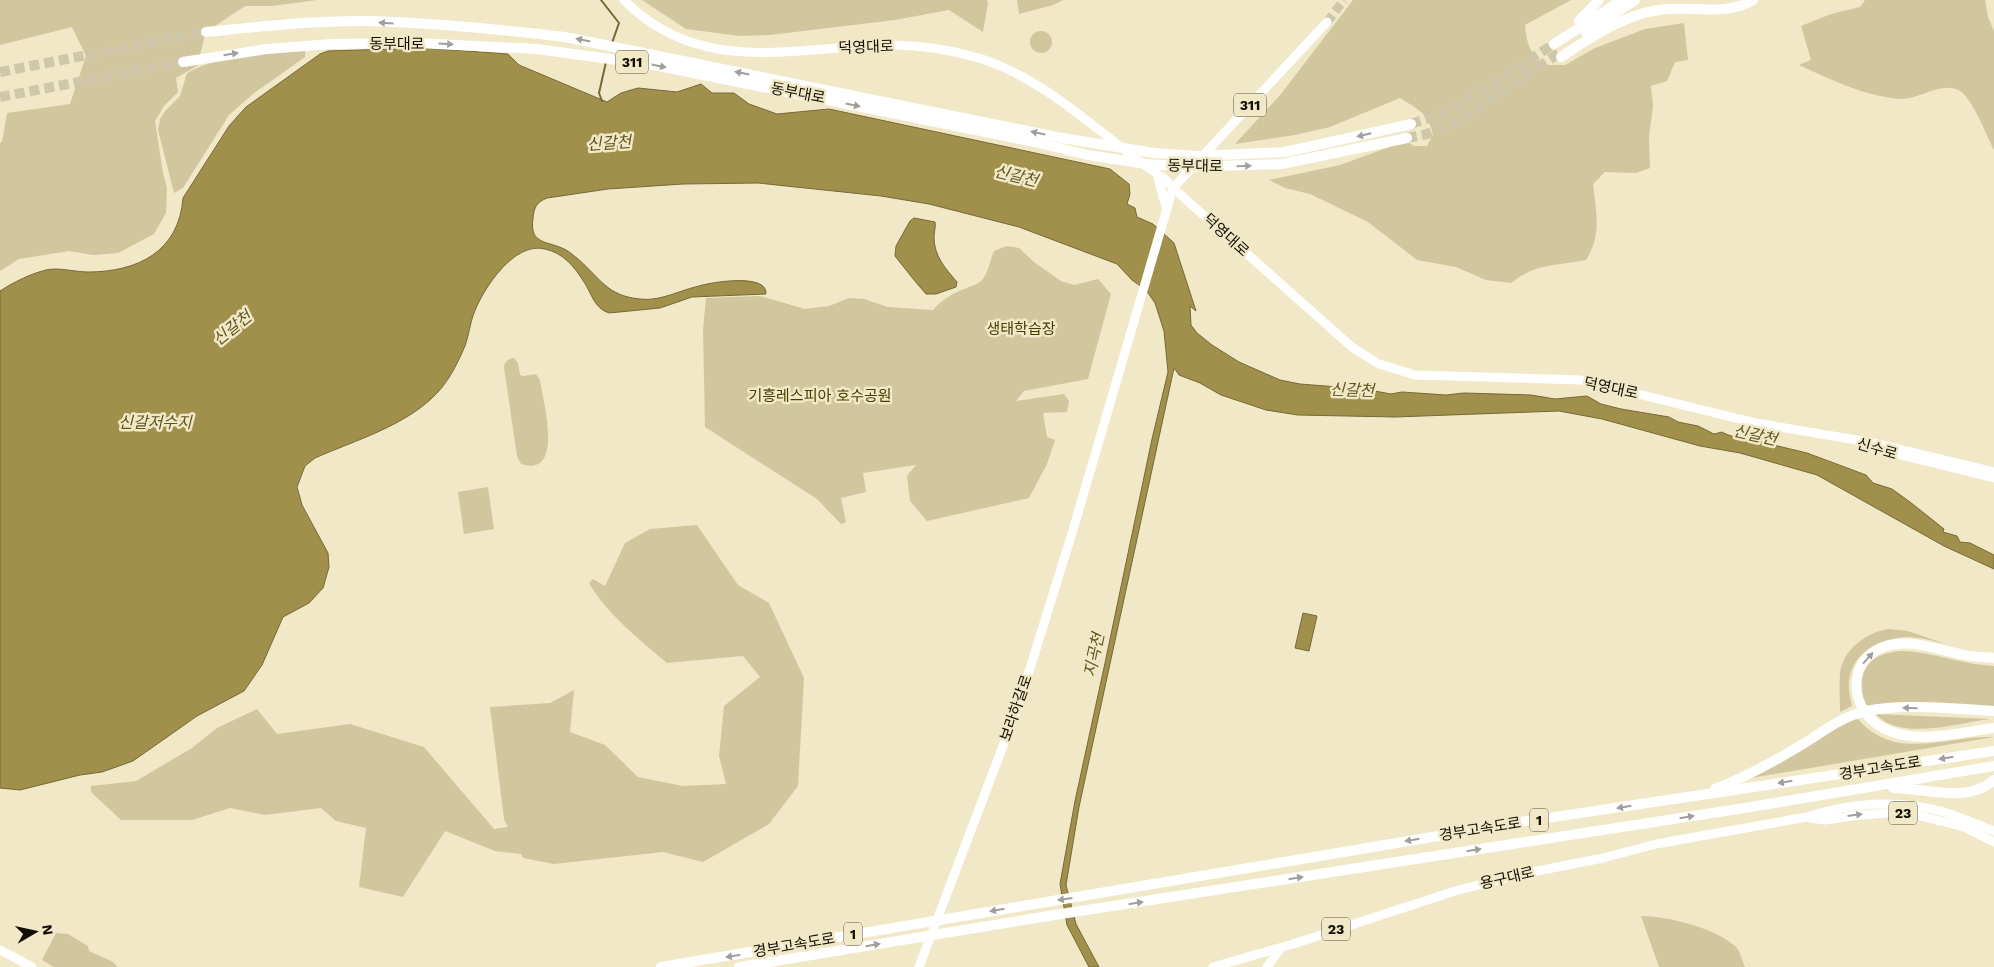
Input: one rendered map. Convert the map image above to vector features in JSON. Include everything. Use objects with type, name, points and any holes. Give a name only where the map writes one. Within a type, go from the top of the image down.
[{"type":"highway","points":[[1556,49],[1599,0]]},
{"type":"highway","points":[[1556,49],[1622,0]]},
{"type":"highway","points":[[1556,49],[1635,0]]},
{"type":"highway","points":[[1556,49],[1640,15],[1677,8],[1726,9],[1743,6],[1754,0]]},
{"type":"highway","name":"동부대로","points":[[206,32],[284,24],[360,21],[488,28],[574,39],[1086,143],[1178,155],[1273,153],[1316,147],[1411,124]]},
{"type":"highway","name":"동부대로","points":[[183,62],[266,49],[331,44],[417,43],[537,49],[660,66],[1034,142],[1088,155],[1177,167],[1273,165],[1308,160],[1407,138]]},
{"type":"highway","points":[[1994,658],[1971,656],[1912,644],[1888,645],[1872,653],[1861,668],[1856,688],[1859,703],[1868,718],[1875,724],[1897,733],[1916,736],[1994,728]]},
{"type":"highway","points":[[1684,798],[1752,773],[1806,742],[1836,722],[1864,712],[1900,708],[1994,711]]},
{"type":"highway","name":"경부고속도로","points":[[661,967],[1511,824],[1994,751]]},
{"type":"highway","name":"경부고속도로","points":[[739,967],[1994,766]]},
{"type":"highway","points":[[1850,790],[1906,788],[1952,794],[1967,793],[1984,788],[1994,780]]},
{"type":"main road","name":"덕영대로","points":[[624,0],[637,14],[679,39],[714,50],[752,53],[890,45],[932,48],[982,59],[1019,74],[1051,95],[1165,179],[1336,335],[1378,364],[1423,376],[1581,380],[1756,423],[1848,440]]},
{"type":"main road","name":"311","points":[[1173,188],[1327,22]]},
{"type":"main road","points":[[1157,174],[1165,210]]},
{"type":"main road","points":[[1165,210],[1173,188]]},
{"type":"main road","name":"보라하갈로","points":[[919,967],[1019,704],[1073,530],[1165,210]]},
{"type":"main road","name":"신수로","points":[[1848,440],[1875,450],[1916,456],[1994,472]]},
{"type":"main road","name":"신수로","points":[[1916,456],[1994,478]]},
{"type":"main road","name":"용구대로","points":[[1213,967],[1280,948],[1444,894],[1475,886],[1603,858],[1656,844],[1807,817],[1825,811],[1866,805],[1914,805],[1941,811],[1994,831]]},
{"type":"main road","name":"용구대로","points":[[1807,817],[1825,820],[1898,812],[1964,828],[1994,842]]},
{"type":"main road","points":[[1267,967],[1280,948]]},
{"type":"main road","points":[[0,950],[32,967]]},
{"type":"main road","points":[[11,956],[20,967]]},
{"type":"main road","points":[[1234,961],[1247,967]]},
{"type":"green space","points":[[0,0],[317,0],[272,6],[245,6],[206,32],[197,66],[176,78],[178,92],[164,106],[155,121],[167,188],[166,213],[154,234],[118,253],[93,255],[69,251],[19,259],[0,271],[0,143],[2,142],[7,113],[70,104],[86,56],[72,27],[0,45]]},
{"type":"green space","points":[[642,0],[987,0],[988,3],[983,32],[949,10],[895,20],[770,35],[740,36],[686,29]]},
{"type":"green space","points":[[1017,0],[1063,0],[1053,5],[1019,14]]},
{"type":"green space","points":[[1353,0],[1571,0],[1525,25],[1526,37],[1530,47],[1543,65],[1565,65],[1595,48],[1645,29],[1684,23],[1688,60],[1675,62],[1667,81],[1651,86],[1653,107],[1649,136],[1650,168],[1636,173],[1605,172],[1593,184],[1597,223],[1594,242],[1586,260],[1538,269],[1511,283],[1486,280],[1456,267],[1417,260],[1368,222],[1310,194],[1285,188],[1269,180],[1340,165],[1406,141],[1414,146],[1427,146],[1433,135],[1429,122],[1422,113],[1400,98],[1330,127],[1295,135],[1235,144],[1281,94]]},
{"type":"green space","points":[[1865,0],[1985,0],[1988,17],[1994,31],[1994,150],[1970,101],[1960,91],[1953,88],[1938,89],[1915,97],[1900,99],[1874,95],[1799,65],[1811,60],[1801,26],[1831,14],[1860,7]]},
{"type":"green space","points":[[1041,31],[1049,34],[1052,42],[1049,50],[1041,53],[1033,50],[1030,42],[1033,34]]},
{"type":"green space","points":[[305,51],[305,57],[253,94],[229,115],[183,188],[174,193],[158,130],[160,119],[180,96],[187,73],[229,58]]},
{"type":"green space","name":"기흥레스피아 호수공원","points":[[1007,246],[1019,248],[1034,262],[1061,281],[1074,285],[1098,279],[1111,294],[1088,379],[1024,391],[1016,401],[1064,394],[1069,401],[1067,412],[1043,413],[1047,437],[1055,440],[1047,464],[1029,498],[927,521],[910,501],[907,476],[916,465],[863,473],[866,492],[841,498],[846,522],[841,524],[817,499],[705,427],[703,330],[706,298],[760,296],[805,309],[829,306],[849,298],[864,299],[888,307],[933,310],[948,297],[981,281],[987,271],[994,251]]},
{"type":"green space","points":[[514,358],[518,363],[520,375],[536,374],[540,380],[548,435],[547,449],[543,460],[535,465],[521,464],[517,456],[504,367],[507,361]]},
{"type":"green space","points":[[488,487],[494,529],[464,534],[458,492]]},
{"type":"green space","points":[[697,525],[738,585],[769,603],[804,678],[798,786],[769,824],[703,862],[663,852],[554,864],[523,858],[521,854],[495,851],[445,831],[403,897],[359,887],[366,828],[336,821],[321,808],[265,815],[230,808],[192,820],[121,820],[91,792],[91,786],[136,781],[192,748],[217,728],[257,709],[277,734],[350,724],[424,747],[494,829],[508,827],[504,819],[490,707],[550,703],[574,690],[570,732],[605,745],[638,777],[683,786],[726,784],[719,756],[724,706],[760,677],[743,656],[667,663],[635,636],[604,605],[589,583],[593,579],[605,586],[625,543],[650,529]]},
{"type":"green space","points":[[1889,629],[1908,631],[1946,644],[1922,638],[1907,637],[1889,640],[1872,647],[1858,658],[1853,666],[1849,683],[1852,706],[1840,712],[1840,673],[1846,656],[1857,643],[1872,634]]},
{"type":"green space","points":[[1900,651],[1924,653],[1994,666],[1994,706],[1912,702],[1864,706],[1861,684],[1862,675],[1866,668],[1871,661],[1879,656]]},
{"type":"green space","points":[[1875,714],[1990,719],[1918,729],[1892,725]]},
{"type":"green space","points":[[1857,718],[1872,732],[1888,740],[1904,743],[1922,744],[1976,737],[1994,737],[1751,778],[1831,730]]},
{"type":"green space","points":[[1641,916],[1664,918],[1690,924],[1716,934],[1737,948],[1745,967],[1659,967]]},
{"type":"green space","points":[[56,933],[68,934],[88,946],[89,951],[113,962],[118,967],[54,967],[42,960]]},
{"type":"water","name":"신갈저수지","points":[[424,48],[508,54],[519,65],[607,102],[621,93],[638,88],[677,92],[701,84],[712,93],[734,93],[749,104],[777,114],[829,109],[1110,169],[1129,184],[1130,194],[1127,204],[1135,208],[1137,217],[1153,224],[1174,243],[1196,311],[1190,306],[1191,325],[1197,333],[1212,345],[1239,362],[1280,380],[1300,384],[1364,389],[1391,394],[1402,392],[1446,395],[1464,393],[1531,395],[1555,399],[1587,396],[1601,404],[1669,417],[1678,422],[1698,426],[1714,434],[1722,432],[1744,442],[1761,442],[1807,453],[1866,475],[1873,483],[1892,489],[1944,529],[1943,532],[1957,536],[1960,542],[1970,543],[1994,555],[1994,569],[1944,546],[1817,475],[1740,453],[1700,446],[1602,419],[1559,411],[1395,417],[1298,415],[1266,410],[1221,395],[1200,383],[1179,375],[1174,368],[1079,807],[1066,885],[1076,924],[1099,967],[1089,967],[1067,925],[1060,884],[1075,801],[1168,372],[1164,331],[1155,303],[1146,290],[1132,280],[1117,264],[1019,227],[929,204],[881,196],[758,183],[683,184],[608,189],[547,198],[538,203],[533,218],[534,233],[537,238],[569,252],[605,285],[619,294],[629,297],[654,299],[706,284],[726,281],[758,283],[764,287],[766,294],[692,297],[660,308],[609,313],[600,308],[580,276],[563,257],[545,249],[533,248],[511,259],[492,280],[478,303],[460,358],[438,392],[426,404],[397,423],[315,458],[305,466],[297,487],[302,505],[328,553],[329,567],[323,588],[309,603],[283,617],[262,665],[244,691],[197,716],[133,761],[102,772],[80,775],[20,790],[0,788],[0,291],[11,284],[46,270],[106,271],[139,263],[152,255],[164,245],[173,232],[180,217],[183,198],[229,126],[246,107],[320,54],[328,51]]},
{"type":"water","points":[[914,218],[935,222],[934,244],[944,267],[957,282],[956,287],[936,294],[926,294],[895,256],[896,246],[910,221]]},
{"type":"water","points":[[1303,613],[1317,616],[1309,651],[1295,648]]},
{"type":"waterway","points":[[601,0],[619,23],[612,43]]},
{"type":"waterway","points":[[602,101],[599,93],[606,62]]},
{"type":"tunnel","points":[[1327,22],[1344,0]]},
{"type":"tunnel","points":[[0,72],[206,32]]},
{"type":"tunnel","points":[[1411,124],[1450,111],[1554,44]]},
{"type":"tunnel","points":[[1407,138],[1427,134],[1454,124],[1559,53]]},
{"type":"tunnel","points":[[0,97],[183,62]]},
{"type":"water label","name":"신갈천","points":[[609,143]]},
{"type":"water label","name":"신갈천","points":[[1016,176]]},
{"type":"water label","name":"신갈천","points":[[232,328]]},
{"type":"water label","name":"신갈천","points":[[1352,390]]},
{"type":"water label","name":"신갈천","points":[[1755,435]]},
{"type":"water label","name":"지곡천","points":[[1094,655]]},
{"type":"park label","name":"생태학습장","points":[[1021,329]]}]
